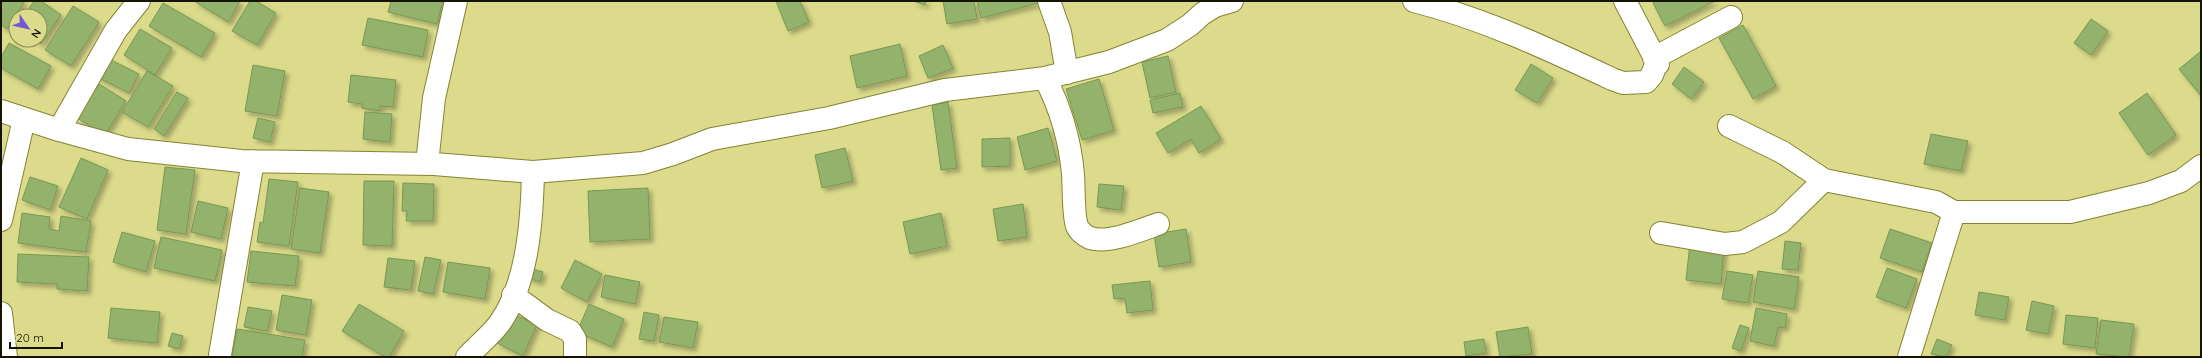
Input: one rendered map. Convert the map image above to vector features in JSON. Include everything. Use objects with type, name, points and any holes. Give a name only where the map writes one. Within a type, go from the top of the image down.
[{"type":"street","points":[[58,130],[116,30],[139,1]]},
{"type":"street","points":[[428,164],[435,91],[456,1]]},
{"type":"street","points":[[1049,1],[1060,32],[1067,73]]},
{"type":"street","points":[[1,111],[58,130],[128,149],[253,161],[428,164],[533,172],[643,163],[673,154],[712,139],[829,118],[945,90],[1045,78],[1109,62],[1167,40],[1215,6],[1232,1]]},
{"type":"street","points":[[1414,1],[1449,10],[1519,35],[1622,83],[1646,82],[1652,75],[1656,64],[1658,64],[1625,1]]},
{"type":"street","points":[[1654,58],[1731,17]]},
{"type":"street","points":[[1045,78],[1055,97],[1064,130],[1073,172],[1076,218],[1078,226],[1083,233],[1094,238],[1110,238],[1158,224]]},
{"type":"street","points":[[1,220],[24,119]]},
{"type":"street","points":[[1729,126],[1782,152],[1824,180],[1936,202],[1954,212],[2070,212],[2149,193],[2181,181],[2201,166]]},
{"type":"street","points":[[220,355],[253,161]]},
{"type":"street","points":[[467,357],[499,324],[513,295],[527,250],[532,203],[533,172]]},
{"type":"street","points":[[1660,233],[1725,244],[1743,242],[1781,222],[1824,180]]},
{"type":"street","points":[[1909,357],[1954,212]]},
{"type":"street","points":[[513,295],[546,320],[570,331],[575,339],[575,357]]},
{"type":"street","points":[[1,313],[6,357]]},
{"type":"building","points":[[1,1],[25,1],[20,8],[8,8],[7,29],[1,25]]},
{"type":"building","points":[[34,1],[41,1],[61,15],[48,34],[48,8],[29,8]]},
{"type":"building","points":[[194,1],[240,1],[228,22]]},
{"type":"building","points":[[250,1],[256,1],[276,13],[257,45],[232,31]]},
{"type":"building","points":[[391,1],[443,1],[437,24],[388,12]]},
{"type":"building","points":[[776,1],[800,1],[809,22],[788,31]]},
{"type":"building","points":[[913,1],[926,1],[925,5]]},
{"type":"building","points":[[943,1],[974,1],[977,19],[947,24]]},
{"type":"building","points":[[977,1],[1039,1],[1039,3],[981,18]]},
{"type":"building","points":[[1657,1],[1715,1],[1665,26],[1653,3]]},
{"type":"building","points":[[163,3],[215,33],[201,57],[149,26]]},
{"type":"building","points":[[73,6],[99,22],[71,66],[45,50],[48,48],[48,45]]},
{"type":"building","points":[[368,18],[428,30],[423,57],[362,45]]},
{"type":"building","points":[[2091,19],[2108,31],[2091,55],[2074,43]]},
{"type":"building","points":[[1743,25],[1776,86],[1753,99],[1719,38]]},
{"type":"building","points":[[140,29],[172,48],[155,75],[124,55]]},
{"type":"building","points":[[900,44],[907,76],[857,88],[850,56]]},
{"type":"building","points":[[8,45],[8,48],[18,48],[51,66],[38,89],[1,68],[1,57]]},
{"type":"building","points":[[943,45],[953,68],[928,78],[919,56]]},
{"type":"building","points":[[2201,51],[2201,96],[2179,69]]},
{"type":"building","points":[[1168,56],[1176,92],[1150,98],[1142,62]]},
{"type":"building","points":[[105,57],[139,74],[129,93],[95,76]]},
{"type":"building","points":[[1531,64],[1553,78],[1537,103],[1515,90]]},
{"type":"building","points":[[253,65],[285,71],[277,116],[245,111]]},
{"type":"building","points":[[1684,67],[1704,82],[1691,99],[1672,84]]},
{"type":"building","points":[[147,71],[173,86],[148,127],[122,112]]},
{"type":"building","points":[[351,75],[396,80],[393,107],[380,106],[380,111],[362,108],[362,104],[348,102]]},
{"type":"building","points":[[1099,79],[1114,130],[1082,140],[1066,89]]},
{"type":"building","points":[[99,84],[126,101],[105,135],[77,118]]},
{"type":"building","points":[[177,92],[188,98],[164,136],[154,129]]},
{"type":"building","points":[[1180,93],[1183,107],[1153,113],[1150,100]]},
{"type":"building","points":[[2147,93],[2176,135],[2148,155],[2119,113]]},
{"type":"building","points":[[948,102],[957,168],[941,170],[932,105]]},
{"type":"building","points":[[1201,106],[1221,139],[1199,153],[1191,139],[1168,153],[1156,133]]},
{"type":"building","points":[[365,112],[392,114],[390,142],[363,139]]},
{"type":"building","points":[[258,118],[275,122],[270,142],[253,138]]},
{"type":"building","points":[[1048,128],[1057,161],[1025,170],[1017,137]]},
{"type":"building","points":[[1931,134],[1968,141],[1961,171],[1924,164]]},
{"type":"building","points":[[1010,138],[1010,166],[982,167],[982,139]]},
{"type":"building","points":[[845,148],[853,181],[822,188],[815,155]]},
{"type":"building","points":[[81,158],[108,170],[87,219],[59,207]]},
{"type":"building","points":[[165,167],[195,170],[186,234],[157,230]]},
{"type":"building","points":[[30,177],[58,186],[50,210],[22,200]]},
{"type":"building","points":[[269,179],[298,182],[289,246],[257,242],[260,222],[263,223]]},
{"type":"building","points":[[364,181],[394,181],[392,246],[363,245]]},
{"type":"building","points":[[403,183],[434,184],[433,221],[406,221],[407,211],[402,211]]},
{"type":"building","points":[[1099,184],[1124,186],[1121,210],[1097,207]]},
{"type":"building","points":[[300,188],[329,192],[320,253],[291,249]]},
{"type":"building","points":[[648,188],[650,239],[590,242],[588,191]]},
{"type":"building","points":[[198,201],[228,208],[221,239],[191,232]]},
{"type":"building","points":[[1023,204],[1027,237],[998,241],[993,209]]},
{"type":"building","points":[[22,213],[50,217],[49,229],[59,231],[61,216],[91,221],[86,252],[18,243]]},
{"type":"building","points":[[941,213],[947,246],[910,254],[903,222]]},
{"type":"building","points":[[1186,229],[1191,262],[1159,267],[1154,234]]},
{"type":"building","points":[[1890,229],[1932,243],[1922,272],[1880,258]]},
{"type":"building","points":[[122,232],[155,241],[146,272],[113,262]]},
{"type":"building","points":[[161,237],[222,250],[215,281],[154,268]]},
{"type":"building","points":[[1785,241],[1801,243],[1798,270],[1782,269]]},
{"type":"building","points":[[1690,243],[1724,247],[1721,284],[1686,280]]},
{"type":"building","points":[[251,251],[299,256],[295,286],[247,282]]},
{"type":"building","points":[[18,254],[89,257],[87,291],[57,289],[57,284],[17,282]]},
{"type":"building","points":[[425,257],[441,260],[433,294],[418,291]]},
{"type":"building","points":[[388,258],[415,261],[411,290],[384,287]]},
{"type":"building","points":[[575,260],[602,274],[587,302],[561,288]]},
{"type":"building","points":[[448,262],[490,268],[485,299],[443,292]]},
{"type":"building","points":[[529,268],[543,272],[540,282],[526,277]]},
{"type":"building","points":[[1887,268],[1917,279],[1906,308],[1876,297]]},
{"type":"building","points":[[1727,271],[1753,275],[1748,303],[1722,299]]},
{"type":"building","points":[[1758,271],[1799,277],[1794,309],[1753,302]]},
{"type":"building","points":[[605,275],[640,282],[635,304],[601,297]]},
{"type":"building","points":[[1150,281],[1153,310],[1127,313],[1125,298],[1114,299],[1112,285]]},
{"type":"building","points":[[1979,292],[2009,297],[2005,320],[1975,315]]},
{"type":"building","points":[[282,295],[312,300],[306,335],[276,330]]},
{"type":"building","points":[[2032,301],[2054,306],[2048,334],[2026,330]]},
{"type":"building","points":[[359,304],[404,331],[389,357],[385,357],[342,331]]},
{"type":"building","points":[[589,304],[624,319],[612,347],[577,332]]},
{"type":"building","points":[[248,307],[272,311],[267,331],[244,327]]},
{"type":"building","points":[[111,308],[160,312],[157,343],[108,338]]},
{"type":"building","points":[[1756,308],[1787,314],[1785,328],[1778,327],[1774,346],[1750,341]]},
{"type":"building","points":[[644,312],[659,315],[654,341],[639,339]]},
{"type":"building","points":[[512,313],[537,325],[523,356],[497,343]]},
{"type":"building","points":[[2066,315],[2098,318],[2095,348],[2063,344]]},
{"type":"building","points":[[664,317],[698,322],[693,348],[659,342]]},
{"type":"building","points":[[2101,320],[2134,324],[2129,357],[2096,354]]},
{"type":"building","points":[[1740,325],[1749,328],[1741,351],[1732,348]]},
{"type":"building","points":[[1528,327],[1532,354],[1500,357],[1496,332]]},
{"type":"building","points":[[237,329],[305,340],[302,357],[232,357]]},
{"type":"building","points":[[172,333],[183,336],[179,349],[168,346]]},
{"type":"building","points":[[1484,339],[1486,353],[1466,356],[1464,342]]},
{"type":"building","points":[[1937,339],[1952,345],[1946,357],[1931,354]]}]
